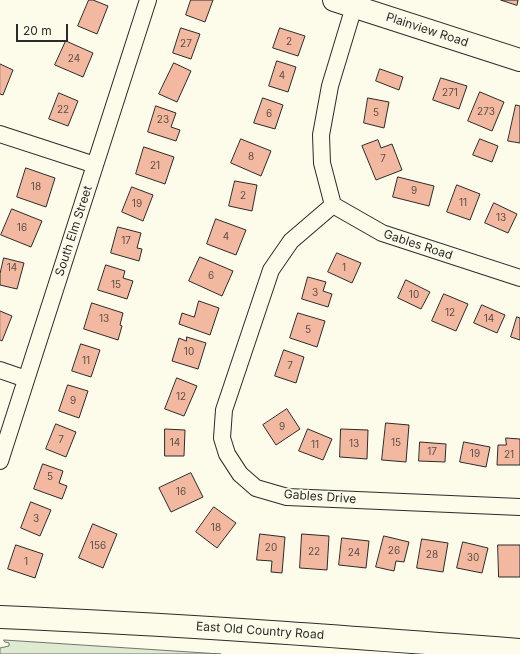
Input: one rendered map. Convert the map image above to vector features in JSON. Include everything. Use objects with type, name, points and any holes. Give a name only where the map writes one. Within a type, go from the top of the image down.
[{"type":"main road","name":"Plainview Road","points":[[348,2],[520,60]]},
{"type":"main road","name":"East Old Country Road","points":[[0,616],[231,629],[520,650]]},
{"type":"street","name":"South Elm Street","points":[[0,461],[148,0]]},
{"type":"street","points":[[333,204],[322,163],[321,135],[348,2]]},
{"type":"street","points":[[0,134],[95,165]]},
{"type":"street","name":"Gables Road","points":[[333,204],[382,233],[520,278]]},
{"type":"street","name":"Gables Drive","points":[[333,204],[291,241],[271,270],[224,410],[222,438],[227,454],[240,474],[256,488],[287,497],[520,507]]},
{"type":"street","points":[[0,370],[26,379]]},
{"type":"green space","points":[[4,640],[221,654],[0,654],[0,648],[9,646],[9,643],[5,642]]},
{"type":"building","points":[[89,0],[93,0],[108,6],[97,34],[78,26]]},
{"type":"building","points":[[191,0],[213,0],[205,22],[186,15]]},
{"type":"building","points":[[501,0],[518,0],[517,5]]},
{"type":"building","points":[[181,28],[200,34],[191,59],[173,53]]},
{"type":"building","points":[[280,28],[305,36],[298,56],[273,48]]},
{"type":"building","points":[[66,41],[93,53],[83,77],[55,65]]},
{"type":"building","points":[[277,61],[296,67],[288,92],[269,86]]},
{"type":"building","points":[[174,63],[191,71],[177,102],[159,94]]},
{"type":"building","points":[[0,64],[13,70],[3,95],[0,94]]},
{"type":"building","points":[[380,69],[403,77],[399,90],[376,81]]},
{"type":"building","points":[[441,78],[467,86],[459,109],[433,100]]},
{"type":"building","points":[[480,92],[504,102],[492,131],[468,121]]},
{"type":"building","points":[[59,93],[78,101],[68,126],[49,119]]},
{"type":"building","points":[[263,98],[283,105],[275,129],[254,123]]},
{"type":"building","points":[[368,98],[389,102],[384,128],[364,123]]},
{"type":"building","points":[[516,105],[520,106],[520,143],[508,141]]},
{"type":"building","points":[[156,106],[176,113],[171,127],[180,130],[176,141],[148,132]]},
{"type":"building","points":[[241,139],[271,151],[261,176],[231,163]]},
{"type":"building","points":[[480,139],[498,146],[492,162],[473,155]]},
{"type":"building","points":[[378,140],[381,148],[392,144],[402,170],[376,180],[362,146]]},
{"type":"building","points":[[144,147],[174,157],[165,184],[136,174]]},
{"type":"building","points":[[26,168],[55,178],[46,207],[17,197]]},
{"type":"building","points":[[398,177],[434,186],[429,206],[393,197]]},
{"type":"building","points":[[235,181],[257,185],[252,211],[229,206]]},
{"type":"building","points":[[457,185],[480,194],[470,220],[447,212]]},
{"type":"building","points":[[132,187],[153,195],[143,221],[122,212]]},
{"type":"building","points":[[494,203],[517,214],[508,233],[485,223]]},
{"type":"building","points":[[12,209],[42,221],[31,247],[1,235]]},
{"type":"building","points":[[216,219],[246,230],[236,255],[207,244]]},
{"type":"building","points":[[118,227],[141,233],[137,248],[142,249],[139,261],[111,253]]},
{"type":"building","points":[[337,253],[361,263],[352,283],[328,272]]},
{"type":"building","points":[[200,257],[233,271],[222,296],[189,281]]},
{"type":"building","points":[[4,258],[24,263],[17,289],[0,285],[0,274]]},
{"type":"building","points":[[106,265],[125,271],[123,278],[133,281],[127,299],[98,290]]},
{"type":"building","points":[[308,277],[326,282],[323,291],[332,294],[328,307],[302,299]]},
{"type":"building","points":[[406,280],[430,292],[421,309],[398,298]]},
{"type":"building","points":[[444,294],[468,304],[456,331],[432,321]]},
{"type":"building","points":[[199,301],[219,308],[210,335],[179,324],[182,313],[194,317]]},
{"type":"building","points":[[92,303],[123,313],[120,325],[122,326],[118,340],[84,329]]},
{"type":"building","points":[[482,305],[505,315],[497,333],[474,323]]},
{"type":"building","points":[[0,311],[12,316],[2,341],[0,340]]},
{"type":"building","points":[[298,313],[325,321],[317,347],[290,338]]},
{"type":"building","points":[[517,317],[520,318],[520,340],[511,337]]},
{"type":"building","points":[[187,337],[206,343],[198,369],[172,361],[179,338],[186,341]]},
{"type":"building","points":[[81,344],[100,350],[91,377],[72,371]]},
{"type":"building","points":[[284,350],[304,357],[296,383],[275,376]]},
{"type":"building","points":[[177,378],[197,386],[184,416],[165,409]]},
{"type":"building","points":[[68,385],[88,391],[79,418],[59,411]]},
{"type":"building","points":[[287,409],[300,429],[276,445],[263,425]]},
{"type":"building","points":[[386,423],[409,425],[406,462],[382,460]]},
{"type":"building","points":[[56,424],[76,432],[66,457],[46,449]]},
{"type":"building","points":[[165,429],[185,430],[184,456],[165,456]]},
{"type":"building","points":[[308,429],[332,439],[323,460],[299,451]]},
{"type":"building","points":[[341,429],[368,430],[367,459],[340,457]]},
{"type":"building","points":[[506,438],[520,439],[520,465],[497,465],[498,445],[506,445]]},
{"type":"building","points":[[420,442],[446,444],[445,462],[419,461]]},
{"type":"building","points":[[464,442],[490,447],[486,467],[460,462]]},
{"type":"building","points":[[43,464],[63,471],[59,483],[67,486],[62,499],[34,489]]},
{"type":"building","points":[[191,473],[203,497],[171,512],[159,488]]},
{"type":"building","points":[[31,502],[51,510],[40,536],[21,528]]},
{"type":"building","points":[[214,507],[236,523],[217,548],[196,532]]},
{"type":"building","points":[[93,524],[117,534],[103,568],[79,558]]},
{"type":"building","points":[[260,534],[285,537],[282,573],[271,572],[272,561],[257,560]]},
{"type":"building","points":[[302,534],[329,536],[327,570],[300,568]]},
{"type":"building","points":[[384,536],[409,542],[404,562],[396,561],[394,571],[376,567]]},
{"type":"building","points":[[342,538],[369,541],[366,568],[339,565]]},
{"type":"building","points":[[422,539],[448,543],[443,572],[417,568]]},
{"type":"building","points":[[463,542],[488,548],[482,573],[457,568]]},
{"type":"building","points":[[16,545],[43,554],[35,578],[8,569]]},
{"type":"building","points":[[498,545],[520,545],[520,577],[499,577]]}]
